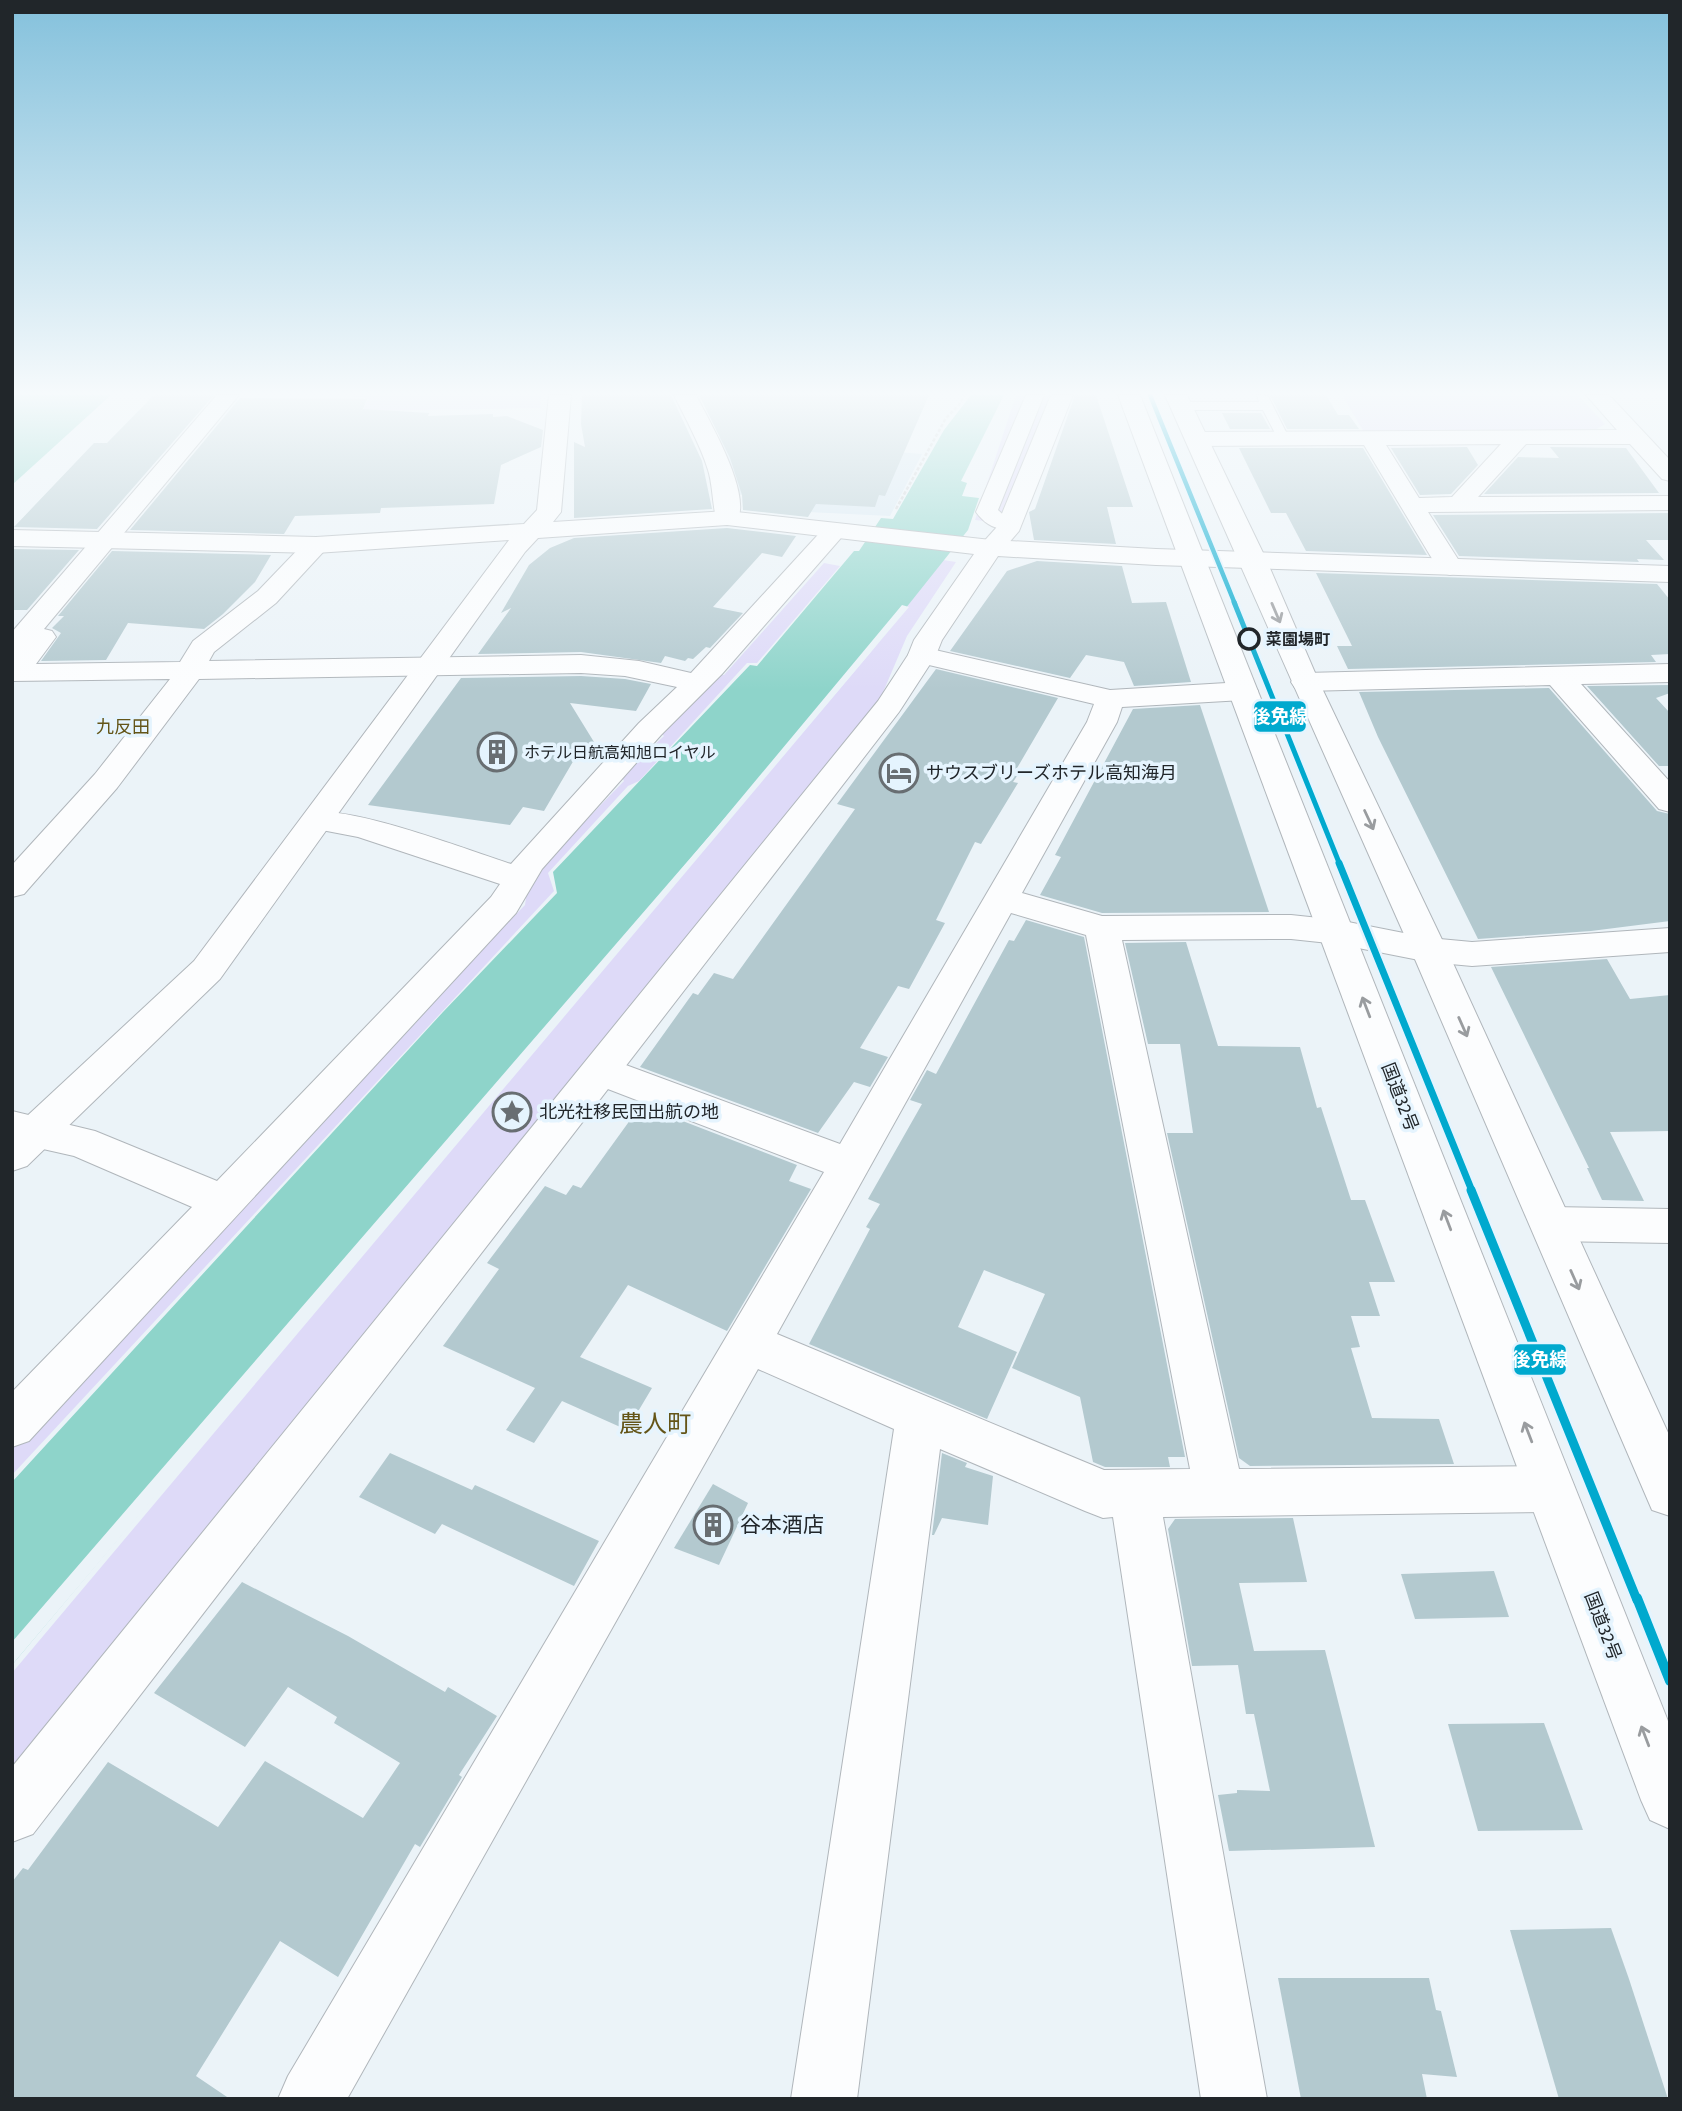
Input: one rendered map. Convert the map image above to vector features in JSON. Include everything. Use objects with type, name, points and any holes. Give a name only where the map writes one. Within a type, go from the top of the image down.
[{"type":"main road","points":[[20,640],[145,494]]},
{"type":"main road","points":[[20,1138],[207,970],[516,547],[549,512],[551,494]]},
{"type":"main road","points":[[726,494],[729,504],[727,518]]},
{"type":"main road","points":[[12,1813],[881,717],[922,655],[984,539],[1007,531],[1022,494]]},
{"type":"main road","name":"国道32号","points":[[1168,494],[1670,1800]]},
{"type":"main road","points":[[1222,494],[1253,559],[1304,682],[1429,950],[1670,1493]]},
{"type":"main road","points":[[1404,494],[1450,567]]},
{"type":"main road","points":[[1427,531],[1466,494]]},
{"type":"main road","points":[[1411,505],[1670,503]]},
{"type":"main road","points":[[12,538],[316,545],[727,518],[866,534],[984,539],[1194,558],[1670,574]]},
{"type":"main road","points":[[12,1425],[504,905],[518,878],[640,739],[696,683],[835,531]]},
{"type":"main road","points":[[12,886],[106,780],[179,689],[204,647],[267,597],[316,545]]},
{"type":"main road","points":[[20,640],[42,637],[14,673],[430,665],[606,665],[665,674],[696,683]]},
{"type":"main road","points":[[922,655],[1110,699],[1243,691]]},
{"type":"main road","points":[[1304,682],[1557,675],[1666,677]]},
{"type":"main road","points":[[1557,675],[1670,802]]},
{"type":"main road","points":[[311,2099],[850,1165],[1102,722],[1110,699]]},
{"type":"main road","points":[[317,820],[363,828],[518,878]]},
{"type":"main road","points":[[1001,899],[1102,928],[1291,927],[1338,932],[1429,950],[1483,954],[1670,940]]},
{"type":"main road","points":[[1102,928],[1219,1492]]},
{"type":"main road","points":[[601,1072],[850,1165]]},
{"type":"main road","points":[[20,1138],[81,1142],[222,1202]]},
{"type":"main road","points":[[1550,1224],[1670,1226]]},
{"type":"main road","points":[[748,1343],[1103,1494],[1550,1489]]},
{"type":"main road","points":[[824,2099],[920,1418]]},
{"type":"main road","points":[[1134,1493],[1234,2099]]},
{"type":"street","points":[[984,539],[987,512],[995,494]]},
{"type":"path","points":[[891,517],[904,494]]},
{"type":"shaded area","points":[[773,494],[902,494],[890,516],[808,512]]},
{"type":"shaded area","points":[[908,494],[963,494],[962,496],[979,498],[968,530],[882,638],[712,833],[12,1665],[12,1482],[443,1012],[557,893],[553,872],[750,665],[757,666],[854,551],[859,551],[881,518],[893,519]]},
{"type":"shaded area","points":[[984,494],[1012,494],[1000,523],[975,520]]},
{"type":"shaded area","points":[[943,560],[956,562],[907,636],[881,697],[833,761],[12,1768],[12,1673],[871,652]]},
{"type":"shaded area","points":[[824,563],[840,566],[757,663],[747,663],[639,781],[628,786],[548,873],[554,891],[12,1475],[12,1446],[260,1178],[525,905],[529,879],[624,781],[621,776],[664,736],[659,731],[717,675],[724,675]]},
{"type":"pier","points":[[902,605],[909,607],[12,1665],[12,1642],[712,833]]},
{"type":"building","points":[[46,494],[128,494],[97,529],[14,527]]},
{"type":"building","points":[[160,494],[496,494],[494,504],[381,508],[380,513],[295,516],[284,534],[130,530]]},
{"type":"building","points":[[574,494],[709,494],[712,509],[574,518]]},
{"type":"building","points":[[886,494],[885,496],[879,495],[875,507],[816,504],[808,517],[743,510],[742,495]]},
{"type":"building","points":[[1040,494],[1129,494],[1133,507],[1107,507],[1116,544],[1034,540],[1029,512],[1035,509]]},
{"type":"building","points":[[1261,494],[1390,494],[1427,555],[1306,551],[1286,513],[1271,513]]},
{"type":"building","points":[[1419,494],[1451,494],[1451,494]]},
{"type":"building","points":[[1670,513],[1670,540],[1646,540],[1664,560],[1637,559],[1639,562],[1459,556],[1433,515]]},
{"type":"building","points":[[727,528],[796,536],[782,557],[762,553],[713,607],[743,613],[710,648],[706,647],[693,659],[688,658],[685,661],[665,656],[661,663],[581,652],[478,654],[511,608],[501,613],[529,565],[550,548],[574,538]]},
{"type":"building","points":[[12,549],[79,550],[27,610],[12,610]]},
{"type":"building","points":[[112,551],[271,555],[255,582],[204,629],[128,623],[106,660],[41,661],[61,633],[52,628],[64,616],[58,616]]},
{"type":"building","points":[[1037,561],[1122,566],[1132,603],[1166,602],[1191,682],[1134,686],[1124,662],[1086,655],[1070,678],[950,651],[1007,571]]},
{"type":"building","points":[[1316,573],[1657,584],[1670,600],[1670,654],[1651,655],[1656,662],[1348,669],[1337,646],[1352,646]]},
{"type":"building","points":[[936,669],[1058,698],[1013,775],[1017,776],[1013,782],[1018,783],[981,844],[975,842],[936,920],[945,923],[909,989],[898,986],[860,1048],[888,1057],[870,1087],[854,1082],[818,1133],[640,1067],[693,993],[698,995],[714,973],[733,979],[855,809],[837,804]]},
{"type":"building","name":"ホテル日航高知旭ロイヤル","points":[[581,676],[651,684],[636,711],[570,703],[602,755],[578,753],[544,811],[523,807],[510,825],[368,805],[461,678]]},
{"type":"building","points":[[1670,685],[1670,693],[1656,698],[1670,713],[1670,766],[1659,766],[1587,686]]},
{"type":"building","points":[[1549,688],[1657,811],[1670,814],[1670,921],[1591,931],[1478,939],[1378,737],[1359,692]]},
{"type":"building","points":[[1200,705],[1269,912],[1102,913],[1040,895],[1061,857],[1055,855],[1133,709]]},
{"type":"building","points":[[1026,920],[1084,937],[1185,1457],[1168,1457],[1170,1467],[1105,1467],[1093,1462],[1080,1397],[1012,1368],[1045,1294],[984,1270],[958,1327],[1017,1352],[987,1419],[809,1344],[870,1229],[866,1227],[880,1204],[868,1199],[922,1104],[910,1100],[927,1070],[936,1074],[1009,940],[1014,941]]},
{"type":"building","points":[[1186,942],[1218,1046],[1300,1047],[1317,1108],[1321,1107],[1351,1200],[1365,1200],[1395,1282],[1369,1282],[1380,1316],[1351,1316],[1360,1347],[1351,1348],[1372,1418],[1439,1419],[1454,1464],[1250,1466],[1239,1458],[1167,1133],[1193,1133],[1180,1044],[1148,1044],[1125,943]]},
{"type":"building","points":[[1607,959],[1630,999],[1670,995],[1670,1131],[1610,1132],[1644,1201],[1602,1200],[1491,967]]},
{"type":"building","points":[[641,1105],[797,1165],[789,1181],[811,1189],[727,1331],[628,1285],[580,1357],[652,1388],[627,1430],[562,1401],[534,1443],[506,1430],[535,1388],[443,1346],[499,1269],[487,1263],[545,1186],[566,1195],[573,1185],[581,1188]]},
{"type":"building","points":[[390,1453],[472,1490],[475,1485],[599,1541],[574,1586],[442,1524],[435,1534],[359,1497]]},
{"type":"building","points":[[942,1453],[967,1463],[965,1467],[993,1476],[988,1525],[942,1518],[932,1535]]},
{"type":"building","name":"谷本酒店","points":[[713,1484],[748,1503],[719,1565],[674,1548]]},
{"type":"building","points":[[1293,1518],[1307,1582],[1239,1583],[1254,1651],[1325,1650],[1375,1847],[1229,1851],[1218,1795],[1237,1793],[1237,1790],[1270,1791],[1254,1714],[1246,1714],[1238,1665],[1192,1666],[1168,1529],[1175,1519]]},
{"type":"building","points":[[1494,1571],[1509,1617],[1415,1619],[1401,1574]]},
{"type":"building","points":[[242,1582],[348,1636],[445,1692],[448,1687],[497,1716],[459,1775],[462,1777],[420,1847],[415,1844],[338,1977],[280,1941],[196,2076],[230,2099],[12,2099],[12,1882],[23,1868],[28,1870],[108,1762],[218,1827],[265,1761],[363,1818],[400,1763],[334,1723],[337,1717],[288,1687],[245,1747],[154,1693]]},
{"type":"building","points":[[1544,1723],[1583,1830],[1478,1831],[1448,1724]]},
{"type":"building","points":[[1611,1928],[1668,2099],[1559,2099],[1510,1930]]},
{"type":"building","points":[[1278,1978],[1429,1978],[1436,2010],[1441,2011],[1457,2077],[1422,2074],[1427,2099],[1301,2099]]},
{"type":"transit line","name":"後免線","points":[[1190,494],[1670,1681]]},
{"type":"place","name":"菜園場町","points":[[1249,639]]},
{"type":"place","name":"ホテル日航高知旭ロイヤル","points":[[497,752]]},
{"type":"place","name":"サウスブリーズホテル高知海月","points":[[899,773]]},
{"type":"place","name":"北光社移民団出航の地","points":[[512,1112]]},
{"type":"place","name":"谷本酒店","points":[[713,1525]]},
{"type":"district","name":"九反田","points":[[123,727]]},
{"type":"district","name":"農人町","points":[[655,1424]]}]
